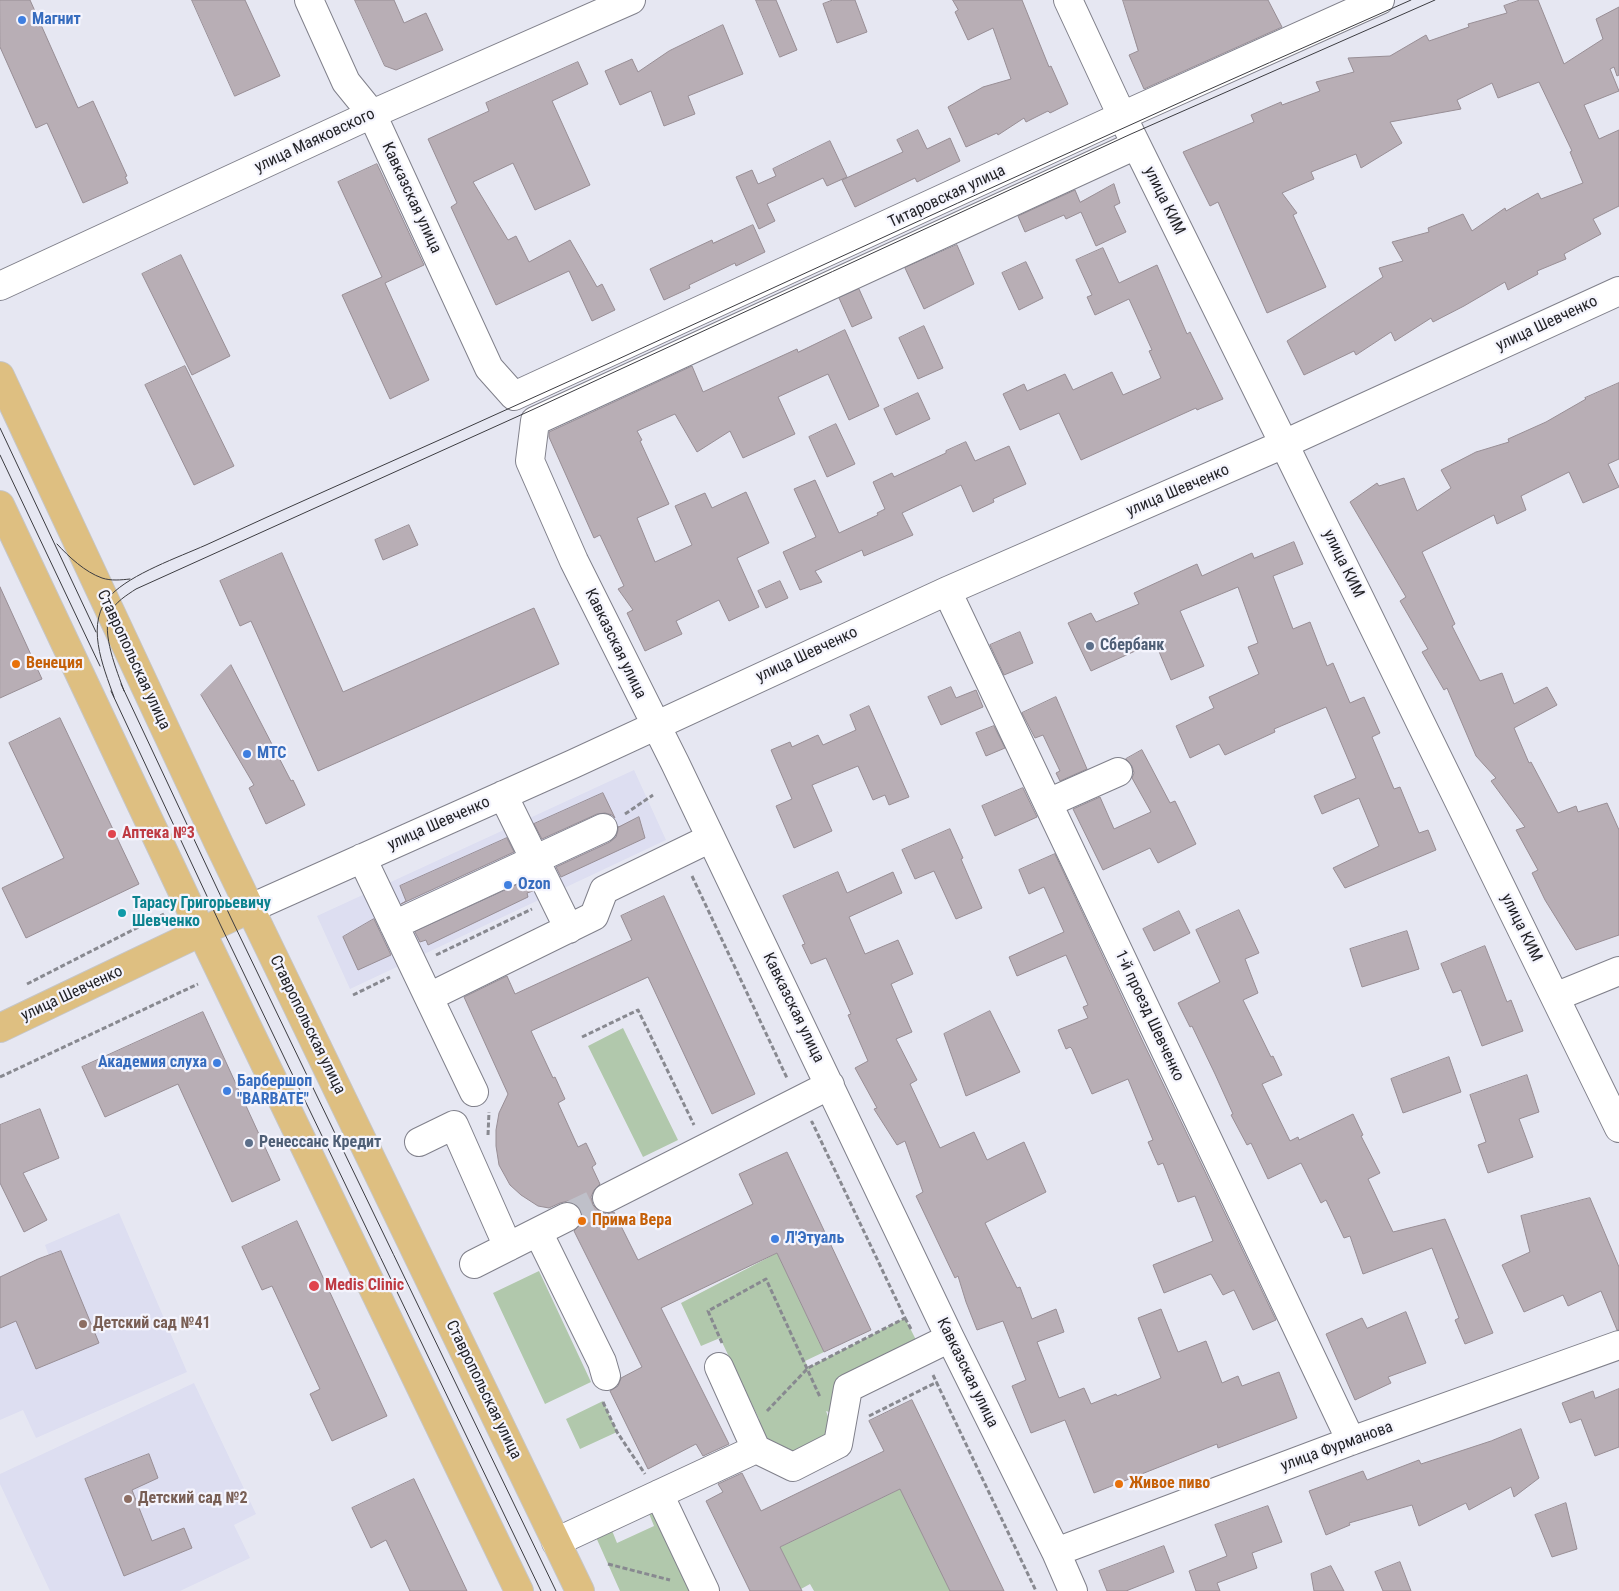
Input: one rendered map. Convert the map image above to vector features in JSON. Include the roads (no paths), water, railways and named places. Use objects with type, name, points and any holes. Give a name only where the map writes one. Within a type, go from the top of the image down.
[{"type":"main road","name":"Ставропольская улица","points":[[0,376],[250,908],[580,1591]]},
{"type":"main road","points":[[0,505],[202,932],[520,1591]]},
{"type":"main road","name":"улица Шевченко","points":[[0,1028],[250,908]]},
{"type":"street","name":"Кавказская улица","points":[[309,0],[346,82],[372,114],[489,368],[514,396]]},
{"type":"street","name":"улица Маяковского","points":[[0,286],[372,114],[631,0]]},
{"type":"street","name":"улица КИМ","points":[[1068,0],[1136,145],[1619,1128]]},
{"type":"street","name":"Титаровская улица","points":[[514,396],[1122,116],[1380,0]]},
{"type":"street","name":"Титаровская улица","points":[[536,421],[1136,145]]},
{"type":"street","name":"улица Шевченко","points":[[250,908],[503,795],[947,591],[1284,444],[1619,291]]},
{"type":"street","name":"Кавказская улица","points":[[536,421],[530,461],[574,561],[711,838],[950,1338],[1056,1552],[1073,1591]]},
{"type":"street","name":"1-й проезд Шевченко","points":[[947,591],[1352,1441]]},
{"type":"street","points":[[1048,803],[1118,772]]},
{"type":"street","points":[[503,795],[569,929]]},
{"type":"street","points":[[394,925],[603,828]]},
{"type":"street","points":[[429,997],[594,916],[604,890],[711,838]]},
{"type":"street","points":[[362,858],[481,1099]]},
{"type":"street","points":[[1555,996],[1619,971]]},
{"type":"street","points":[[615,1187],[705,1149],[805,1117],[830,1086]]},
{"type":"street","points":[[419,1142],[454,1125],[508,1247]]},
{"type":"street","points":[[474,1264],[567,1218]]},
{"type":"street","points":[[538,1232],[602,1362],[606,1376]]},
{"type":"street","points":[[721,1357],[756,1449],[793,1467],[838,1444],[848,1388],[950,1338]]},
{"type":"street","name":"улица Фурманова","points":[[1056,1552],[1352,1441],[1619,1345]]},
{"type":"street","points":[[556,1542],[756,1449]]},
{"type":"street","points":[[662,1493],[705,1591]]},
{"type":"tunnel","points":[[567,1217],[607,1198]]},
{"type":"tram line","points":[[114,697],[98,644],[99,618],[103,606],[111,595],[130,580],[143,573],[531,399],[1043,164],[1411,0]]},
{"type":"tram line","points":[[124,691],[111,652],[107,631],[108,621],[115,605],[136,589],[534,409],[1131,134],[1435,0]]},
{"type":"tram line","points":[[0,428],[96,632]]},
{"type":"tram line","points":[[0,455],[100,666]]},
{"type":"tram line","points":[[57,544],[89,572],[109,580],[130,579]]},
{"type":"tram line","points":[[121,684],[231,918],[556,1591]]},
{"type":"tram line","points":[[111,691],[220,924],[541,1591]]},
{"type":"place","name":"Магнит","points":[[22,20]]},
{"type":"place","name":"Сбербанк","points":[[1090,646]]},
{"type":"place","name":"Венеция","points":[[16,664]]},
{"type":"place","name":"МТС","points":[[247,754]]},
{"type":"place","name":"Аптека №3","points":[[112,834]]},
{"type":"place","name":"Ozon","points":[[508,885]]},
{"type":"place","name":"Тарасу Григорьевичу Шевченко","points":[[122,913]]},
{"type":"place","name":"Академия слуха","points":[[217,1063]]},
{"type":"place","name":"Барбершоп \"BARBATE\"","points":[[227,1091]]},
{"type":"place","name":"Ренессанс Кредит","points":[[249,1143]]},
{"type":"place","name":"Прима Вера","points":[[582,1221]]},
{"type":"place","name":"Л'Этуаль","points":[[775,1239]]},
{"type":"place","name":"Medis Clinic","points":[[314,1286]]},
{"type":"place","name":"Детский сад №41","points":[[83,1324]]},
{"type":"place","name":"Живое пиво","points":[[1119,1484]]},
{"type":"place","name":"Детский сад №2","points":[[128,1499]]}]
